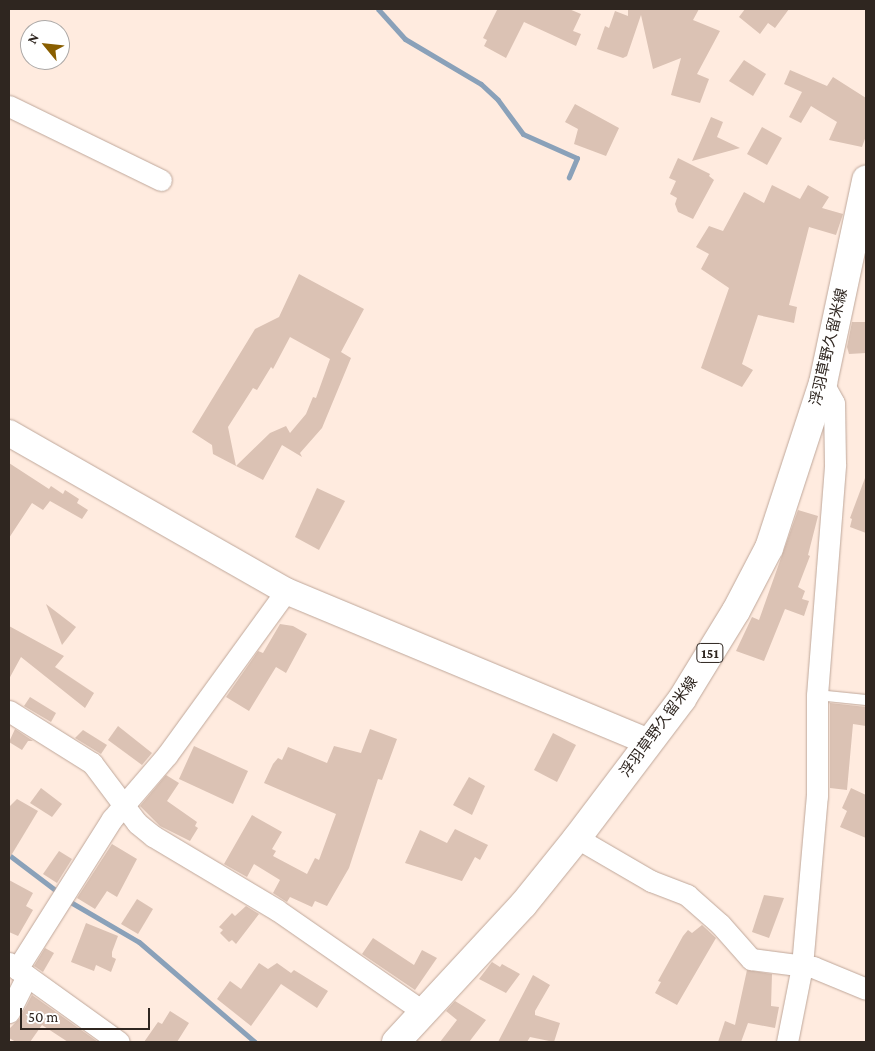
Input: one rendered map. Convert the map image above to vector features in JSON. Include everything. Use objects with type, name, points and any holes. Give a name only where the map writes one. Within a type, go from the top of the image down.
[{"type":"main road","name":"浮羽草野久留米線","points":[[396,1042],[523,905],[577,838],[682,699],[769,548],[823,383],[866,180]]},
{"type":"street","points":[[9,106],[161,180]]},
{"type":"street","points":[[787,1042],[802,966],[817,796],[817,695],[834,464],[834,403],[823,383]]},
{"type":"street","points":[[9,433],[286,591],[360,625],[649,742]]},
{"type":"street","points":[[9,1012],[18,969],[123,805],[167,755],[286,591]]},
{"type":"street","points":[[9,711],[92,763],[123,805],[153,836],[277,910],[424,1012]]},
{"type":"street","points":[[577,838],[651,881],[687,895],[720,924],[751,959],[813,967],[866,989]]},
{"type":"street","points":[[18,969],[118,1042]]},
{"type":"lane","points":[[817,695],[866,700]]},
{"type":"building","points":[[495,9],[569,9],[581,14],[573,31],[581,34],[576,46],[524,22],[506,58],[484,46],[487,40],[483,38],[497,10]]},
{"type":"building","points":[[628,9],[699,9],[693,20],[720,31],[697,74],[709,79],[700,103],[671,95],[681,58],[653,69],[641,15],[627,56],[623,58],[597,49],[605,26],[609,28],[615,11],[628,16]]},
{"type":"building","points":[[745,9],[789,9],[775,28],[768,23],[760,34],[739,17]]},
{"type":"building","points":[[744,60],[766,74],[753,96],[729,81]]},
{"type":"building","points":[[790,70],[827,86],[833,77],[866,98],[866,136],[862,147],[829,140],[837,122],[811,106],[801,123],[789,117],[802,92],[784,84]]},
{"type":"building","points":[[575,104],[619,128],[606,156],[574,144],[578,129],[565,122]]},
{"type":"building","points":[[711,117],[723,122],[717,137],[740,148],[692,161]]},
{"type":"building","points":[[762,127],[782,138],[767,165],[747,154]]},
{"type":"building","points":[[678,158],[710,174],[709,176],[714,180],[693,219],[678,212],[675,204],[677,198],[670,194],[676,181],[669,178]]},
{"type":"building","points":[[772,185],[800,199],[808,185],[829,197],[822,208],[843,214],[836,235],[809,227],[789,305],[797,307],[794,323],[758,315],[742,364],[753,370],[742,387],[701,368],[729,288],[701,269],[709,254],[696,247],[709,226],[723,231],[744,192],[764,203]]},
{"type":"building","points":[[299,274],[364,309],[341,352],[351,358],[322,428],[300,453],[302,457],[282,445],[263,480],[236,466],[213,454],[212,445],[192,432],[255,329],[279,317]],"holes":[[[290,337],[330,359],[316,398],[313,397],[306,414],[290,433],[286,426],[270,433],[236,466],[228,427],[253,388],[257,390],[271,367],[273,369]]]},
{"type":"building","points":[[852,322],[866,322],[866,353],[849,354],[847,347]]},
{"type":"building","points":[[9,463],[49,489],[51,486],[63,494],[65,490],[79,499],[77,503],[88,510],[82,519],[50,501],[43,510],[32,503],[9,538]]},
{"type":"building","points":[[865,478],[866,533],[850,527],[852,519],[850,518]]},
{"type":"building","points":[[317,488],[345,501],[319,550],[295,537]]},
{"type":"building","points":[[798,510],[818,516],[808,555],[810,556],[798,587],[805,591],[802,599],[809,601],[804,616],[785,609],[764,661],[736,651],[752,617],[759,620]]},
{"type":"building","points":[[46,604],[76,627],[62,645]]},
{"type":"building","points":[[280,624],[293,626],[307,634],[286,673],[276,667],[249,711],[226,697],[258,651],[263,653]]},
{"type":"building","points":[[9,626],[64,656],[55,667],[94,693],[85,708],[21,657],[9,679]]},
{"type":"building","points":[[30,697],[56,713],[51,722],[24,706]]},
{"type":"building","points":[[830,703],[866,707],[866,726],[853,724],[847,790],[830,788]]},
{"type":"building","points":[[118,726],[152,753],[142,765],[108,740]]},
{"type":"building","points":[[15,729],[33,741],[28,741],[22,750],[9,742]]},
{"type":"building","points":[[370,729],[397,739],[382,780],[378,779],[349,868],[327,906],[315,901],[312,907],[290,897],[287,902],[273,893],[280,880],[254,864],[247,877],[224,864],[252,815],[282,832],[272,849],[276,851],[273,856],[307,874],[315,858],[319,860],[336,814],[264,783],[273,764],[278,758],[282,760],[288,747],[327,763],[334,746],[361,753]]},
{"type":"building","points":[[83,730],[107,745],[101,754],[75,738]]},
{"type":"building","points":[[553,733],[576,745],[557,782],[534,770]]},
{"type":"building","points":[[194,746],[248,771],[233,804],[179,779]]},
{"type":"building","points":[[166,775],[179,783],[167,801],[197,822],[195,826],[198,828],[190,841],[160,826],[140,806]]},
{"type":"building","points":[[469,777],[485,786],[472,815],[453,805]]},
{"type":"building","points":[[41,788],[62,804],[52,817],[30,803]]},
{"type":"building","points":[[851,788],[866,795],[866,838],[840,827],[847,811],[842,808]]},
{"type":"building","points":[[17,799],[38,811],[9,859],[9,807]]},
{"type":"building","points":[[455,829],[488,845],[480,860],[475,857],[462,881],[405,863],[420,830],[447,843]]},
{"type":"building","points":[[112,844],[137,859],[117,897],[107,891],[95,909],[77,898]]},
{"type":"building","points":[[59,851],[72,859],[57,883],[43,874]]},
{"type":"building","points":[[9,880],[33,893],[26,906],[33,910],[18,936],[9,932]]},
{"type":"building","points":[[764,895],[784,898],[769,938],[752,932]]},
{"type":"building","points":[[137,899],[153,909],[138,934],[121,924]]},
{"type":"building","points":[[246,906],[259,914],[236,944],[232,940],[229,942],[220,933],[223,930],[219,927],[232,913],[235,916]]},
{"type":"building","points":[[86,923],[118,936],[112,952],[112,957],[116,959],[111,972],[96,965],[94,971],[71,962]]},
{"type":"building","points":[[702,925],[716,938],[677,1005],[655,993],[661,982],[658,981],[683,936],[688,930],[692,933]]},
{"type":"building","points":[[373,938],[414,965],[422,950],[437,958],[415,990],[362,954]]},
{"type":"building","points":[[45,948],[54,953],[43,972],[34,966]]},
{"type":"building","points":[[492,962],[500,967],[502,964],[520,974],[506,993],[479,979]]},
{"type":"building","points":[[259,963],[268,969],[277,963],[291,973],[294,970],[328,991],[317,1008],[281,984],[251,1026],[217,999],[230,981],[241,989]]},
{"type":"building","points":[[747,970],[772,974],[771,1006],[779,1007],[775,1028],[748,1023],[741,1042],[718,1042],[725,1021],[735,1025]]},
{"type":"building","points":[[533,975],[550,985],[535,1011],[535,1015],[560,1023],[554,1042],[530,1037],[527,1042],[498,1042]]},
{"type":"building","points":[[32,995],[98,1042],[68,1042],[42,1025],[30,1042],[16,1042],[9,1038],[9,1029],[20,1018]]},
{"type":"building","points":[[455,1001],[486,1020],[469,1042],[440,1042],[457,1020],[446,1011]]},
{"type":"building","points":[[170,1011],[189,1023],[177,1042],[144,1042],[158,1022],[162,1024]]},
{"type":"waterway","points":[[378,9],[405,39],[481,84],[498,100],[523,134],[577,158],[569,177]]},
{"type":"waterway","points":[[9,855],[59,893]]},
{"type":"waterway","points":[[67,900],[139,942],[255,1042]]}]
